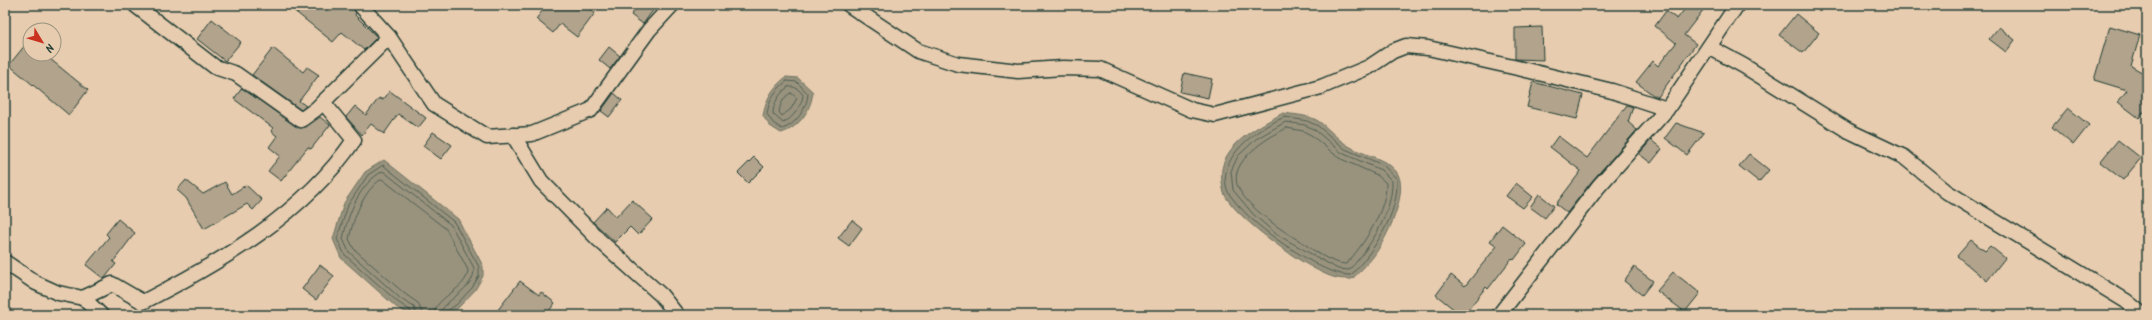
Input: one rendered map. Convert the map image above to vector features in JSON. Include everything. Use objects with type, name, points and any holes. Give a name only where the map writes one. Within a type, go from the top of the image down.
[{"type":"street","points":[[135,5],[215,67],[236,74],[301,120],[323,102],[389,37]]},
{"type":"street","points":[[360,5],[389,37],[434,104],[486,137],[532,134],[591,110],[664,7]]},
{"type":"street","points":[[849,5],[918,51],[958,64],[1018,72],[1062,68],[1100,69],[1192,110],[1215,115],[1321,87],[1369,67],[1393,51],[1406,46],[1428,48],[1522,68],[1612,91],[1667,109]]},
{"type":"street","points":[[1499,315],[1598,187],[1667,109],[1737,5]]},
{"type":"street","points":[[1709,47],[1744,66],[1847,130],[1904,156],[1947,192],[2126,301],[2143,315]]},
{"type":"street","points":[[83,298],[112,284],[143,302],[195,276],[238,248],[256,236],[307,195],[339,162],[354,140],[323,102]]},
{"type":"street","points":[[513,135],[541,181],[599,240],[661,295],[677,315]]},
{"type":"street","points":[[5,262],[36,283],[58,293],[83,298],[101,315]]},
{"type":"water","points":[[786,77],[798,78],[813,92],[807,112],[799,123],[781,133],[770,126],[763,116],[770,94]]},
{"type":"water","points":[[1283,113],[1317,120],[1347,145],[1385,162],[1395,170],[1399,178],[1401,189],[1399,201],[1390,227],[1373,257],[1352,279],[1337,278],[1326,274],[1293,256],[1242,216],[1230,203],[1224,193],[1222,169],[1225,159],[1231,150],[1246,135]]},
{"type":"water","points":[[384,160],[458,219],[483,266],[483,276],[475,290],[458,308],[447,315],[411,315],[396,307],[341,258],[333,239],[344,203],[365,172]]},
{"type":"building","points":[[287,5],[352,5],[356,13],[355,15],[377,37],[364,50],[342,32],[333,42]]},
{"type":"building","points":[[547,5],[585,5],[595,13],[577,37],[560,24],[553,33],[536,19]]},
{"type":"building","points":[[638,5],[657,5],[643,24],[631,15]]},
{"type":"building","points":[[1688,5],[1707,5],[1684,35],[1696,44],[1658,97],[1636,82],[1653,61],[1658,66],[1676,43],[1655,26],[1666,11],[1677,19]]},
{"type":"building","points":[[1796,14],[1819,33],[1803,53],[1779,35]]},
{"type":"building","points":[[212,19],[241,42],[225,61],[197,39]]},
{"type":"building","points":[[2110,26],[2140,35],[2131,66],[2147,75],[2147,108],[2139,118],[2118,102],[2127,90],[2094,80]]},
{"type":"building","points":[[1542,27],[1543,60],[1515,59],[1515,28]]},
{"type":"building","points":[[1999,27],[2015,40],[2006,52],[1989,39]]},
{"type":"building","points":[[609,47],[620,56],[610,69],[599,60]]},
{"type":"building","points":[[273,48],[303,72],[307,67],[319,75],[299,101],[306,106],[301,110],[252,75]]},
{"type":"building","points":[[22,49],[22,62],[54,62],[88,90],[69,115],[9,65]]},
{"type":"building","points":[[1184,73],[1212,79],[1208,98],[1180,92]]},
{"type":"building","points":[[1533,82],[1583,95],[1577,119],[1527,107]]},
{"type":"building","points":[[242,88],[297,127],[306,127],[320,117],[330,125],[311,149],[308,147],[281,181],[268,171],[280,156],[269,147],[277,136],[271,131],[273,128],[234,99]]},
{"type":"building","points":[[390,91],[426,118],[418,128],[398,114],[384,134],[371,124],[362,135],[346,117],[355,106],[366,115],[379,98],[383,100]]},
{"type":"building","points":[[614,93],[622,100],[609,117],[601,111]]},
{"type":"building","points":[[1627,105],[1633,107],[1628,122],[1637,130],[1592,181],[1567,213],[1556,204],[1581,171],[1550,147],[1558,136],[1587,158]]},
{"type":"building","points":[[2068,108],[2089,125],[2073,145],[2052,127]]},
{"type":"building","points":[[1676,123],[1704,133],[1687,155],[1665,138]]},
{"type":"building","points":[[433,132],[452,145],[441,159],[423,146]]},
{"type":"building","points":[[1651,140],[1662,149],[1651,163],[1639,154]]},
{"type":"building","points":[[2118,140],[2141,158],[2123,180],[2100,162]]},
{"type":"building","points":[[1749,154],[1769,170],[1759,182],[1739,166]]},
{"type":"building","points":[[754,157],[764,167],[748,183],[738,173]]},
{"type":"building","points":[[186,180],[203,194],[225,182],[232,194],[246,185],[262,200],[253,210],[247,204],[204,229],[186,198],[177,190]]},
{"type":"building","points":[[1516,183],[1533,197],[1523,208],[1506,196]]},
{"type":"building","points":[[1539,194],[1554,206],[1545,218],[1530,207]]},
{"type":"building","points":[[632,200],[653,219],[638,235],[630,227],[615,242],[593,222],[607,207],[616,217]]},
{"type":"building","points":[[118,219],[135,233],[113,262],[116,264],[104,279],[86,265],[109,237],[106,234]]},
{"type":"building","points":[[852,220],[862,228],[849,246],[838,238]]},
{"type":"building","points":[[1502,225],[1526,244],[1514,260],[1512,258],[1488,289],[1486,287],[1464,315],[1461,315],[1436,295],[1451,275],[1465,286],[1497,246],[1490,241]]},
{"type":"building","points":[[1971,240],[1985,251],[1990,246],[2005,258],[1987,281],[1957,256]]},
{"type":"building","points":[[320,265],[334,276],[316,300],[302,289]]},
{"type":"building","points":[[1634,267],[1653,281],[1642,295],[1624,281]]},
{"type":"building","points":[[1673,272],[1700,293],[1685,312],[1657,291]]},
{"type":"building","points":[[520,281],[539,295],[541,292],[555,303],[546,315],[494,315]]}]
